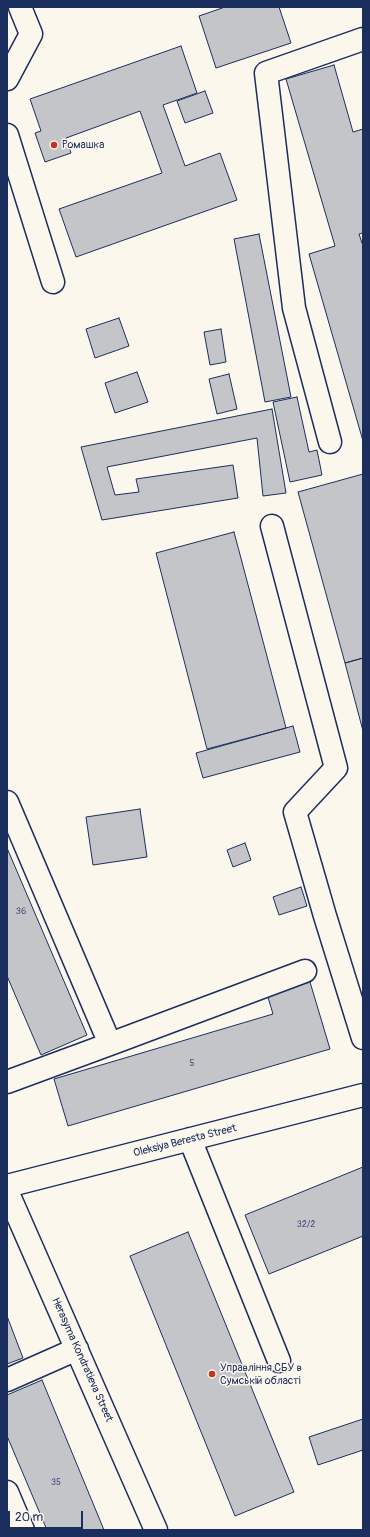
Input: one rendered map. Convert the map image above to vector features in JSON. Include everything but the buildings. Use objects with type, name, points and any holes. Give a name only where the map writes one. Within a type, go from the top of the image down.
[{"type":"street","points":[[7,79],[31,34],[20,7]]},
{"type":"street","points":[[330,442],[294,308],[266,72],[363,39]]},
{"type":"street","points":[[7,135],[53,282]]},
{"type":"street","points":[[272,526],[336,768],[295,812],[325,916],[363,1038]]},
{"type":"street","points":[[7,802],[110,1044]]},
{"type":"street","points":[[7,1082],[306,971]]},
{"type":"street","name":"Oleksiya Beresta Street","points":[[7,1186],[363,1095]]},
{"type":"street","points":[[190,1139],[279,1361]]},
{"type":"street","name":"Herasyma Kondratieva Street","points":[[7,1191],[156,1530]]},
{"type":"street","points":[[7,1380],[77,1349]]},
{"type":"street","points":[[7,1492],[23,1530]]},
{"type":"place","name":"Ромашка","points":[[54,145]]},
{"type":"place","name":"Управління СБУ в Сумській області","points":[[212,1374]]}]
